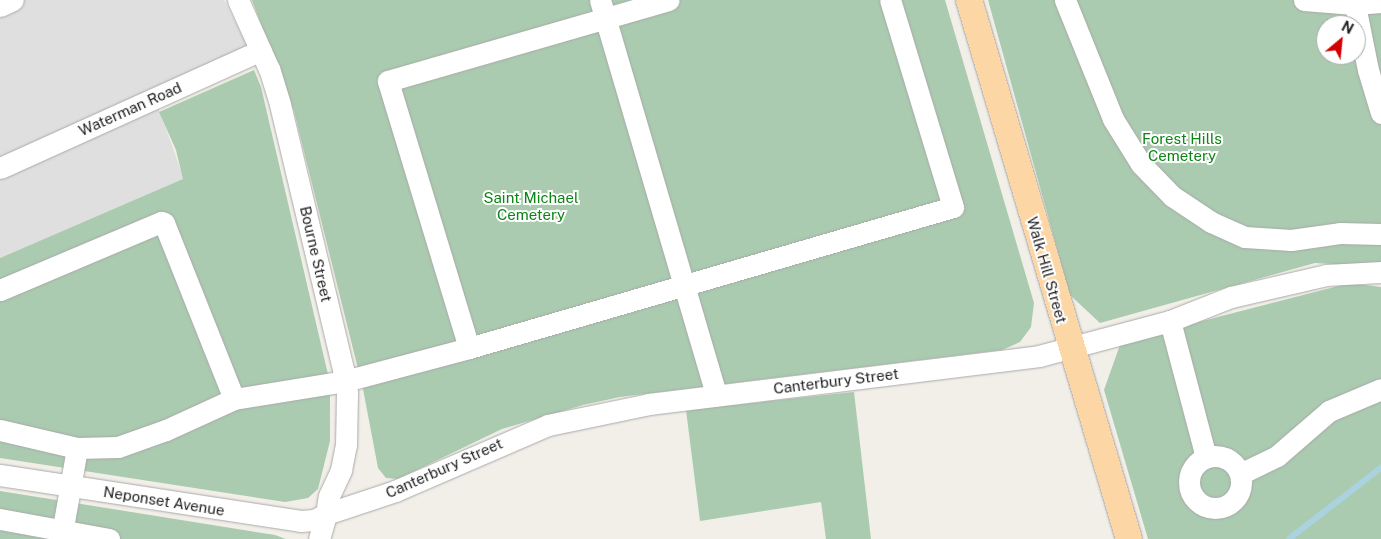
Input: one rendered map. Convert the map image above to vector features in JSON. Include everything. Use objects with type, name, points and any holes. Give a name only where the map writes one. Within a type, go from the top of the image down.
[{"type":"main road","name":"Walk Hill Street","points":[[969,0],[1070,349],[1129,539]]},
{"type":"street","points":[[0,6],[14,0]]},
{"type":"street","name":"Bourne Street","points":[[238,0],[261,50],[284,121],[345,381],[344,453],[329,496],[326,514]]},
{"type":"street","points":[[469,348],[388,81],[602,9],[669,0]]},
{"type":"street","points":[[0,430],[77,448],[118,447],[166,430],[234,399],[345,381],[469,348],[953,207],[890,0]]},
{"type":"street","points":[[1065,0],[1113,119],[1141,164],[1172,196],[1210,222],[1245,237],[1291,240],[1340,233],[1381,234]]},
{"type":"street","points":[[1304,0],[1381,2]]},
{"type":"street","points":[[1354,2],[1381,113]]},
{"type":"street","points":[[602,9],[716,395]]},
{"type":"street","name":"Waterman Road","points":[[0,168],[261,50]]},
{"type":"street","points":[[0,290],[161,222],[164,223],[234,399]]},
{"type":"street","name":"Canterbury Street","points":[[326,514],[395,491],[548,425],[624,408],[716,395],[1006,361],[1070,349],[1170,321],[1231,297],[1326,275],[1381,272]]},
{"type":"street","points":[[1170,321],[1206,457]]},
{"type":"street","points":[[1240,474],[1277,456],[1329,411],[1381,389]]},
{"type":"street","points":[[62,535],[72,487],[77,448]]},
{"type":"street","points":[[1206,457],[1228,458],[1240,474],[1240,491],[1236,498],[1226,506],[1206,506],[1194,497],[1190,477],[1192,468],[1206,457]]},
{"type":"street","name":"Neponset Avenue","points":[[0,475],[301,522],[314,520],[326,514]]},
{"type":"street","points":[[319,539],[326,514]]},
{"type":"street","points":[[0,519],[62,535],[109,539]]},
{"type":"shaded area","points":[[0,0],[224,0],[248,47],[153,93],[184,179],[0,258]]},
{"type":"green space","name":"Saint Michael Cemetery","points":[[252,0],[945,0],[1034,303],[1031,327],[1020,342],[1002,350],[620,397],[583,405],[502,429],[398,479],[386,478],[378,468],[363,389],[294,111]]},
{"type":"green space","name":"Forest Hills Cemetery","points":[[988,0],[1381,0],[1381,267],[1315,263],[1100,323],[1070,295]]},
{"type":"green space","points":[[254,70],[261,87],[330,383],[330,441],[318,489],[308,498],[285,502],[0,458],[0,258],[183,179],[176,150],[159,112]]},
{"type":"green space","points":[[1350,283],[1381,287],[1381,539],[1148,539],[1104,390],[1121,342]]},
{"type":"green space","points":[[854,392],[871,539],[826,539],[821,502],[700,521],[686,410]]},
{"type":"green space","points":[[0,491],[275,535],[286,539],[0,539]]},
{"type":"waterway","points":[[1289,539],[1381,468]]}]
